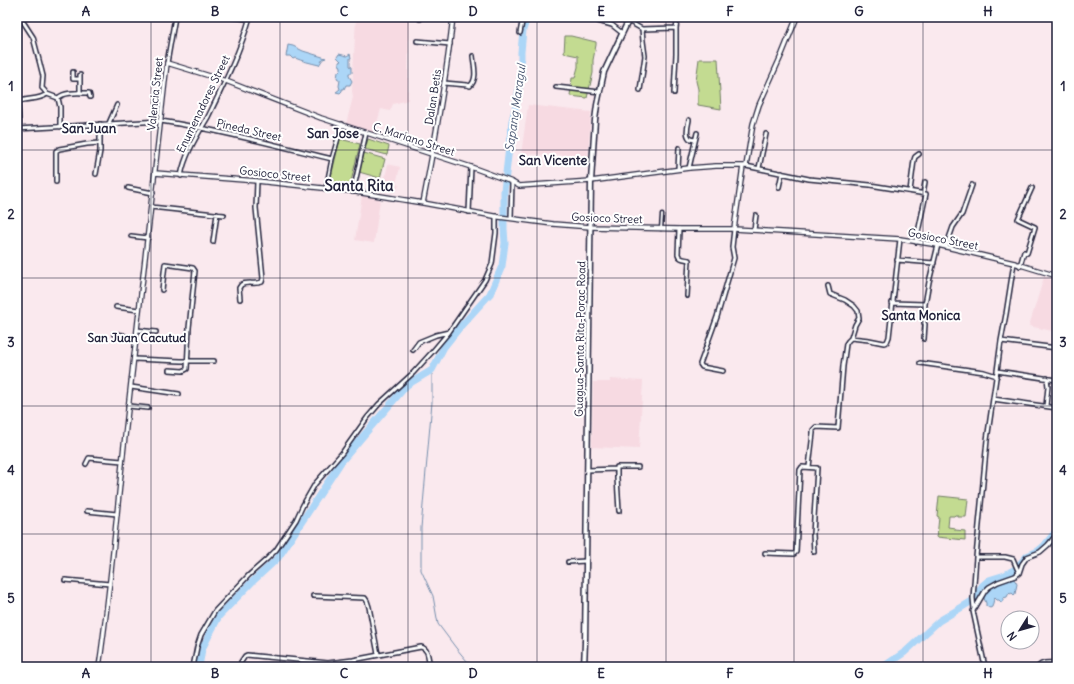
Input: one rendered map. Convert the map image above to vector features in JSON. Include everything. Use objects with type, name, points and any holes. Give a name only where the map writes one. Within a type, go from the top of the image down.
[{"type":"main road","name":"Guagua-Santa Rita-Porac Road","points":[[584,667],[591,181],[595,120],[604,72],[629,19]]},
{"type":"street","points":[[20,17],[33,37],[43,76],[42,88],[47,94],[58,98]]},
{"type":"street","name":"Valencia Street","points":[[99,667],[110,584],[130,387],[152,207],[167,64],[175,17]]},
{"type":"street","points":[[231,17],[249,18]]},
{"type":"street","name":"Dalan Betis","points":[[423,203],[433,154],[453,17]]},
{"type":"street","points":[[520,34],[523,17]]},
{"type":"street","points":[[674,93],[676,28],[678,17]]},
{"type":"street","points":[[723,371],[702,367],[700,364],[717,318],[734,258],[732,247],[734,229],[753,124],[759,105],[797,17]]},
{"type":"street","name":"Enumenadores Street","points":[[180,176],[186,156],[226,81],[244,36],[249,18]]},
{"type":"street","points":[[596,19],[612,25],[622,33]]},
{"type":"street","points":[[629,19],[642,29],[676,28]]},
{"type":"street","points":[[640,90],[645,56],[642,29]]},
{"type":"street","points":[[417,41],[450,44]]},
{"type":"street","points":[[444,83],[470,86],[475,78],[473,56]]},
{"type":"street","name":"C. Mariano Street","points":[[167,64],[226,81],[296,109],[342,124],[366,134],[471,167],[511,181],[519,186],[591,181],[689,168],[745,166]]},
{"type":"street","points":[[73,72],[73,79],[80,79]]},
{"type":"street","points":[[80,75],[80,93]]},
{"type":"street","points":[[556,87],[600,92]]},
{"type":"street","points":[[58,98],[63,95],[80,93],[89,93],[90,97]]},
{"type":"street","points":[[19,123],[18,106],[20,101],[42,97],[47,94]]},
{"type":"street","points":[[58,98],[60,106],[60,127]]},
{"type":"street","points":[[109,123],[117,105]]},
{"type":"street","points":[[689,120],[687,133],[688,137],[695,140]]},
{"type":"street","name":"Pineda Street","points":[[17,129],[161,121],[201,128],[332,159]]},
{"type":"street","points":[[96,174],[99,155],[100,124]]},
{"type":"street","points":[[326,189],[332,159],[342,124]]},
{"type":"street","points":[[689,168],[698,133]]},
{"type":"street","points":[[352,192],[366,134]]},
{"type":"street","points":[[759,168],[766,134]]},
{"type":"street","points":[[56,182],[56,151],[59,149],[100,142]]},
{"type":"street","points":[[678,169],[680,148]]},
{"type":"street","points":[[910,191],[914,160],[919,154]]},
{"type":"street","points":[[745,166],[809,179],[870,185],[926,194],[916,242]]},
{"type":"street","points":[[469,212],[471,167]]},
{"type":"street","name":"Gosioco Street","points":[[155,173],[257,181],[352,192],[469,212],[553,224],[591,227],[661,229],[734,229],[900,240],[938,245],[1014,263],[1057,276]]},
{"type":"street","points":[[779,187],[782,173]]},
{"type":"street","points":[[240,299],[240,285],[244,283],[259,284],[262,282],[256,208],[257,181]]},
{"type":"street","points":[[510,218],[511,181]]},
{"type":"street","points":[[923,194],[925,182]]},
{"type":"street","points":[[946,247],[953,227],[962,214],[972,185]]},
{"type":"street","points":[[128,188],[153,193]]},
{"type":"street","points":[[1020,266],[1024,252],[1027,253],[1036,227],[1018,219],[1032,188]]},
{"type":"street","points":[[152,207],[224,215]]},
{"type":"street","points":[[213,242],[217,214]]},
{"type":"street","points":[[661,229],[662,215]]},
{"type":"street","points":[[754,230],[756,215]]},
{"type":"street","points":[[193,667],[201,635],[215,612],[249,575],[276,550],[296,520],[316,484],[342,454],[367,418],[378,404],[434,351],[485,280],[492,264],[498,216]]},
{"type":"street","points":[[679,229],[678,254],[681,258],[689,260],[687,296]]},
{"type":"street","points":[[131,236],[148,238]]},
{"type":"street","points":[[851,338],[884,343],[887,342],[889,337],[900,240]]},
{"type":"street","points":[[924,340],[925,304],[928,282],[938,245]]},
{"type":"street","points":[[897,260],[934,263]]},
{"type":"street","points":[[985,667],[973,611],[973,598],[987,440],[998,371],[1001,340],[1014,263]]},
{"type":"street","points":[[162,290],[165,264],[193,268],[195,270],[189,328],[187,369],[186,371],[169,370]]},
{"type":"street","points":[[809,467],[813,430],[816,427],[838,428],[845,352],[848,340],[851,338],[858,318],[858,311],[854,306],[845,300],[830,294],[828,286]]},
{"type":"street","points":[[892,303],[925,304]]},
{"type":"street","points":[[116,307],[139,310]]},
{"type":"street","points":[[137,330],[156,332]]},
{"type":"street","points":[[413,350],[419,342],[436,335],[449,332]]},
{"type":"street","points":[[114,334],[136,338]]},
{"type":"street","points":[[1001,340],[1057,348]]},
{"type":"street","points":[[134,359],[214,361]]},
{"type":"street","points":[[920,363],[984,372],[996,376]]},
{"type":"street","points":[[998,371],[1057,380]]},
{"type":"street","points":[[1046,406],[1048,387],[1047,378]]},
{"type":"street","points":[[130,387],[179,394]]},
{"type":"street","points":[[993,399],[1057,408]]},
{"type":"street","points":[[128,406],[148,408]]},
{"type":"street","points":[[86,464],[89,458],[122,461]]},
{"type":"street","points":[[587,470],[617,469],[617,467],[638,467]]},
{"type":"street","points":[[765,553],[794,554],[796,552],[800,470],[802,467],[817,468],[813,534],[814,552]]},
{"type":"street","points":[[617,469],[619,511]]},
{"type":"street","points":[[87,511],[117,514]]},
{"type":"street","points":[[974,607],[985,590],[998,582],[1019,573],[1022,564],[1027,557],[1040,552],[1057,534]]},
{"type":"street","points":[[976,557],[1005,557],[1013,559],[1019,573]]},
{"type":"street","points":[[568,562],[586,561]]},
{"type":"street","points":[[65,580],[110,584]]},
{"type":"street","points":[[312,596],[365,598],[369,607],[378,654]]},
{"type":"street","points":[[242,662],[247,655],[328,663],[353,660],[420,647],[426,650],[430,667]]},
{"type":"street","points":[[1038,667],[1045,662],[1057,663]]},
{"type":"shaded area","points":[[356,18],[409,19],[408,100],[393,104],[390,111],[381,109],[374,133],[346,124],[353,97],[352,91]]},
{"type":"shaded area","points":[[528,105],[591,112],[588,158],[573,158],[573,155],[521,154]]},
{"type":"shaded area","points":[[388,164],[400,167],[396,184],[399,185],[397,190],[383,186]]},
{"type":"shaded area","points":[[362,196],[380,199],[374,243],[355,240]]},
{"type":"shaded area","points":[[1044,277],[1057,281],[1057,332],[1029,326]]},
{"type":"shaded area","points":[[610,379],[643,381],[639,449],[592,447],[593,382],[610,382]]},
{"type":"green space","points":[[565,36],[596,42],[593,60],[593,73],[587,98],[570,96],[572,78],[575,78],[578,67],[578,56],[564,53]]},
{"type":"green space","points":[[699,59],[718,59],[721,109],[698,105],[698,89],[696,81]]},
{"type":"green space","points":[[340,139],[360,144],[349,190],[329,185]]},
{"type":"green space","points":[[368,139],[389,146],[387,155],[365,149]]},
{"type":"green space","points":[[364,153],[385,159],[380,178],[359,172]]},
{"type":"green space","points":[[939,496],[968,499],[966,517],[958,517],[958,515],[949,516],[948,527],[955,528],[955,530],[965,531],[965,540],[937,537]]},
{"type":"water","points":[[288,45],[326,58],[323,59],[319,65],[295,58],[293,59],[290,56],[286,56]]},
{"type":"water","points":[[339,54],[347,56],[350,54],[350,66],[352,67],[352,73],[349,73],[349,76],[352,81],[350,85],[346,85],[344,89],[342,89],[340,93],[336,92],[340,89],[340,80],[337,78],[338,72],[341,69],[339,62],[341,61],[337,57]]},
{"type":"water","points":[[1014,579],[1017,584],[1015,594],[1009,593],[1007,597],[1003,598],[1002,602],[995,598],[992,607],[990,608],[986,606],[983,596],[986,592],[993,586]]},
{"type":"waterway","name":"Sapang Maragul","points":[[199,667],[202,649],[219,616],[278,558],[341,462],[407,385],[432,370],[444,347],[490,294],[502,266],[505,243],[504,191],[512,121],[517,102],[521,72],[523,30],[527,17]]},
{"type":"waterway","points":[[432,370],[432,402],[421,528],[421,570],[433,596],[438,624],[472,667]]},
{"type":"waterway","points":[[883,667],[905,652],[939,621],[972,601],[982,586],[989,580],[1005,575],[1015,569],[1027,556],[1038,551],[1057,530]]},
{"type":"district","name":"San Juan","points":[[89,128]]},
{"type":"district","name":"San Jose","points":[[333,133]]},
{"type":"district","name":"San Vicente","points":[[553,160]]},
{"type":"district","name":"Santa Rita","points":[[359,185]]},
{"type":"district","name":"Santa Monica","points":[[921,315]]},
{"type":"district","name":"San Juan Cacutud","points":[[137,337]]}]
